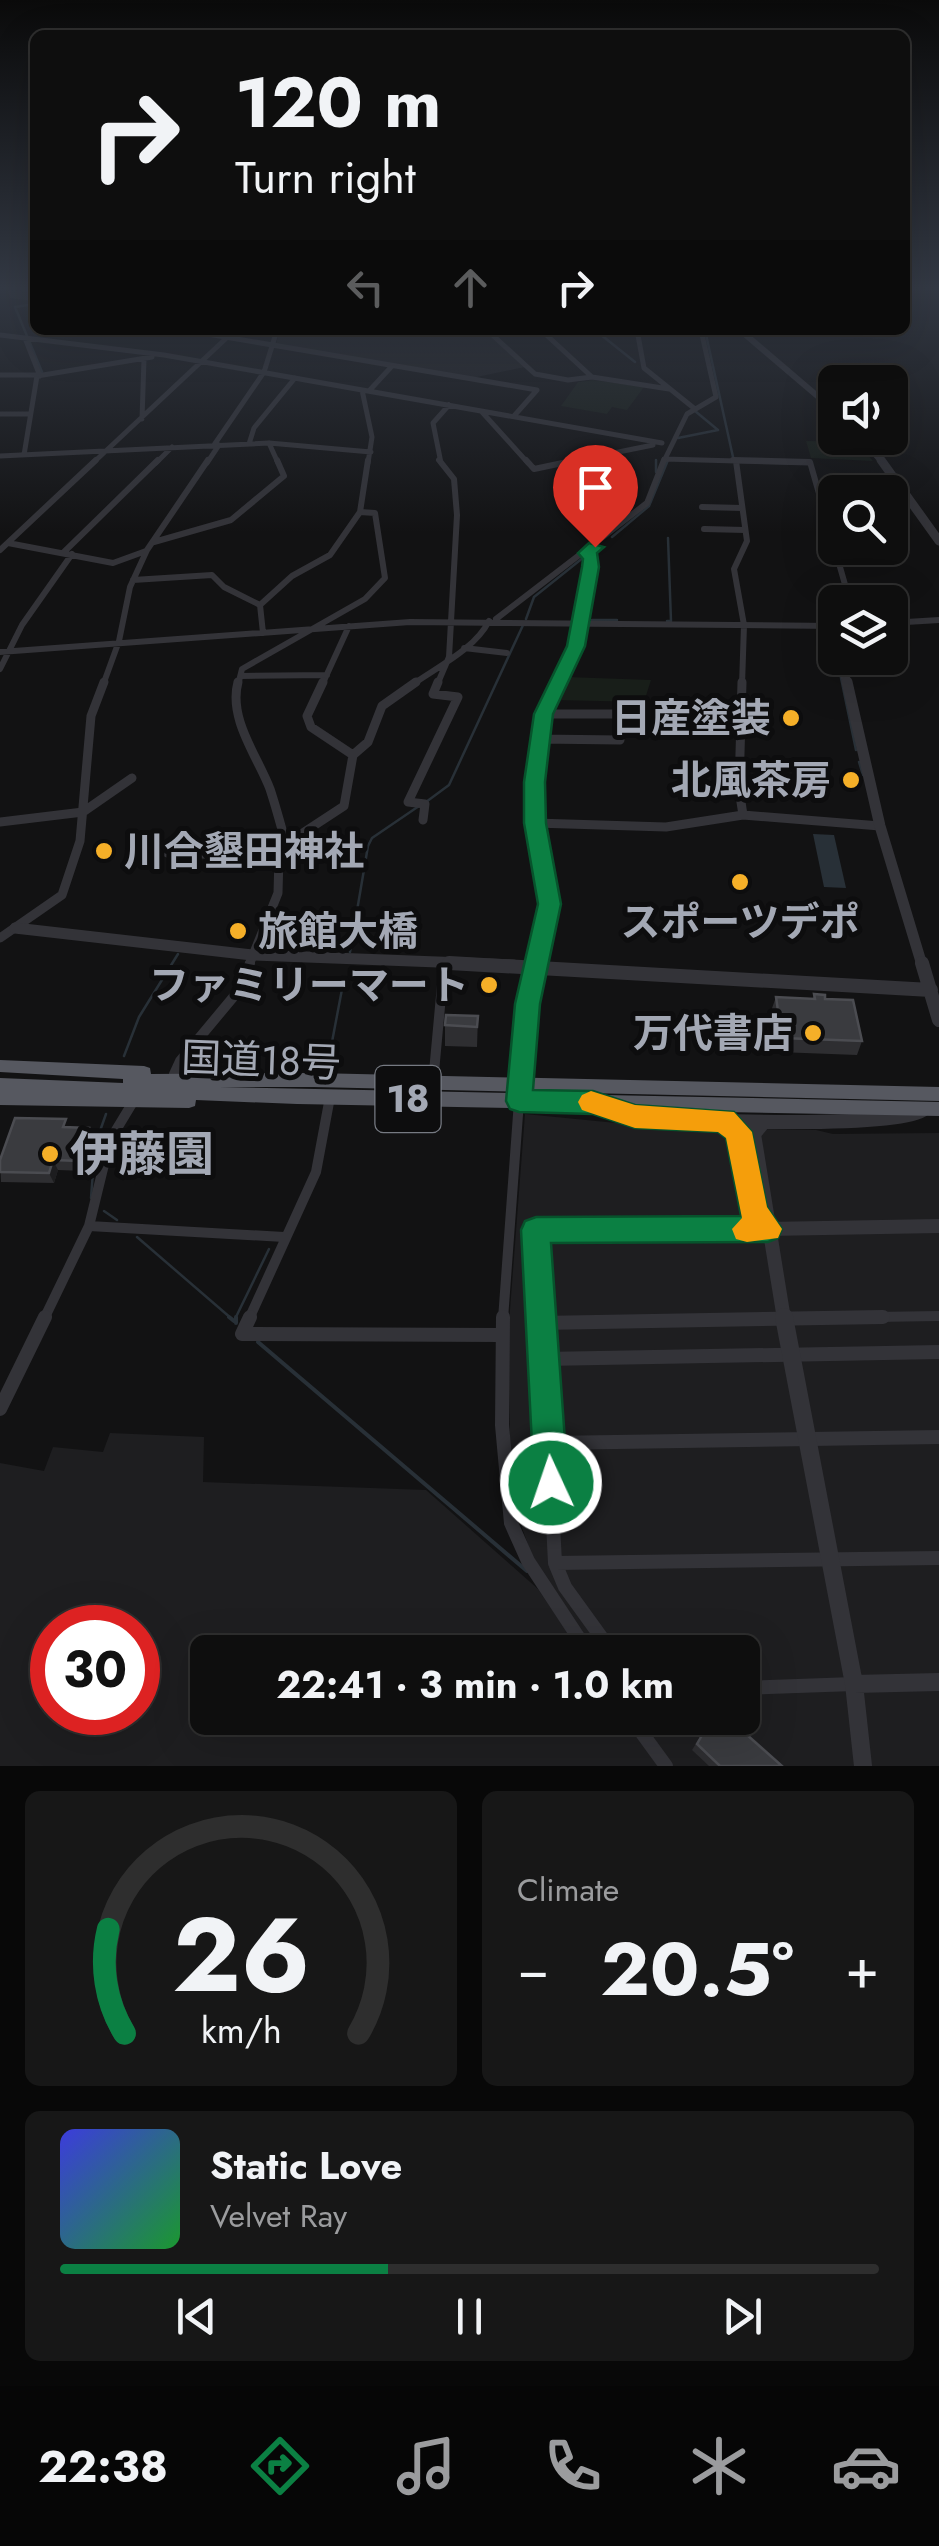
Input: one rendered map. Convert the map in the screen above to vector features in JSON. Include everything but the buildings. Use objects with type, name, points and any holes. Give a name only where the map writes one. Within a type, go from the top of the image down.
[{"type":"highway","name":"18","points":[[0,1066],[314,1080]]},
{"type":"highway","name":"国道18号","points":[[0,1077],[138,1092],[314,1080],[433,1083],[593,1102],[932,1109]]},
{"type":"highway","name":"国道18号","points":[[0,1085],[330,1098],[520,1092],[939,1094]]},
{"type":"highway","name":"18","points":[[0,1098],[138,1092]]},
{"type":"street","points":[[24,455],[39,375],[37,368]]},
{"type":"street","points":[[0,375],[39,375],[80,368]]},
{"type":"street","points":[[142,419],[144,368]]},
{"type":"street","points":[[0,550],[195,368]]},
{"type":"street","points":[[244,368],[669,442]]},
{"type":"street","points":[[0,938],[62,895],[80,841],[92,716],[119,641],[133,580],[147,550],[265,368]]},
{"type":"street","points":[[366,391],[389,368]]},
{"type":"street","points":[[407,368],[537,390],[514,416]]},
{"type":"street","points":[[530,368],[536,374],[568,380],[592,377],[669,388]]},
{"type":"street","points":[[583,368],[592,377]]},
{"type":"street","points":[[645,368],[695,409]]},
{"type":"street","points":[[174,1074],[180,1061],[240,989],[278,893],[278,856],[286,844],[344,806],[353,754],[368,742],[382,706],[464,648],[491,621],[648,503],[669,442],[687,414],[718,397],[710,368]]},
{"type":"street","points":[[785,368],[818,397]]},
{"type":"street","points":[[249,444],[254,428],[295,378]]},
{"type":"street","points":[[260,606],[292,576],[330,555],[360,512],[371,452],[366,391]]},
{"type":"street","points":[[423,820],[422,804],[408,802],[458,698],[433,694],[449,656],[457,515],[454,479],[438,459],[432,432],[433,423],[449,405]]},
{"type":"street","points":[[481,411],[534,469],[669,442]]},
{"type":"street","points":[[0,414],[30,414]]},
{"type":"street","points":[[0,456],[269,443],[371,452]]},
{"type":"street","points":[[154,542],[231,520],[284,476],[269,443]]},
{"type":"street","points":[[0,669],[4,652],[68,553],[172,448]]},
{"type":"street","points":[[876,455],[939,541]]},
{"type":"street","points":[[664,459],[810,462],[845,585]]},
{"type":"street","points":[[736,461],[747,541],[734,569],[744,625],[739,789],[744,815]]},
{"type":"street","points":[[705,508],[742,508]]},
{"type":"street","points":[[286,844],[269,787],[244,732],[236,692],[242,669],[365,598],[385,578],[375,512],[360,512]]},
{"type":"street","points":[[704,529],[745,530]]},
{"type":"street","points":[[8,543],[113,562],[147,550]]},
{"type":"street","points":[[577,1635],[528,1561],[510,1523],[502,1425],[502,1335],[520,1092],[535,966],[550,904],[535,823],[534,782],[544,714],[576,646],[582,622],[591,567],[591,557],[586,553]]},
{"type":"street","points":[[133,580],[212,575],[230,592],[253,596],[260,606],[263,633]]},
{"type":"street","points":[[908,622],[939,620]]},
{"type":"street","points":[[4,652],[119,641],[452,621],[818,627]]},
{"type":"street","points":[[349,626],[307,722],[353,754]]},
{"type":"street","points":[[464,648],[508,653]]},
{"type":"street","points":[[241,676],[327,675]]},
{"type":"street","points":[[845,675],[880,826],[939,1020]]},
{"type":"street","points":[[540,739],[620,740],[618,714],[544,714]]},
{"type":"street","points":[[0,822],[83,812],[132,778]]},
{"type":"street","points":[[535,823],[710,825],[744,815],[880,826]]},
{"type":"street","points":[[167,853],[278,856]]},
{"type":"street","points":[[15,928],[252,955],[535,966],[628,975],[931,990]]},
{"type":"street","points":[[433,1083],[444,962]]},
{"type":"street","points":[[0,1409],[89,1226],[110,1140],[138,1092]]},
{"type":"street","points":[[330,1098],[316,1172],[242,1334],[502,1335]]},
{"type":"street","points":[[593,1102],[635,1117],[764,1122],[868,1120],[917,1115],[932,1109]]},
{"type":"street","points":[[724,1120],[738,1132],[754,1212],[768,1229]]},
{"type":"street","points":[[764,1122],[754,1134],[768,1229],[854,1684],[863,1766]]},
{"type":"street","points":[[89,1226],[284,1237]]},
{"type":"street","points":[[600,1635],[565,1587],[555,1563],[536,1230],[939,1226]]},
{"type":"street","points":[[542,1323],[939,1316]]},
{"type":"street","points":[[544,1359],[939,1352]]},
{"type":"street","points":[[549,1444],[939,1437]]},
{"type":"street","points":[[555,1563],[939,1558]]},
{"type":"street","points":[[760,1687],[939,1682]]},
{"type":"street","points":[[644,1735],[666,1766]]},
{"type":"shaded area","points":[[417,368],[518,368],[472,378]]},
{"type":"shaded area","points":[[593,380],[644,387],[627,410],[612,407],[607,414],[561,406],[578,382]]},
{"type":"shaded area","points":[[806,441],[818,441],[818,455],[868,455],[873,461],[811,458]]},
{"type":"shaded area","points":[[567,677],[651,680],[644,702],[555,700]]},
{"type":"shaded area","points":[[813,834],[834,835],[846,888],[824,887]]},
{"type":"shaded area","points":[[525,1114],[657,1127],[816,1130],[833,1134],[939,1133],[939,1766],[672,1766],[648,1735],[760,1735],[760,1635],[580,1635],[533,1559],[511,1496],[508,1336]]},
{"type":"shaded area","points":[[110,1433],[204,1437],[203,1482],[426,1490],[538,1589],[569,1635],[190,1635],[190,1735],[637,1735],[658,1766],[0,1766],[0,1463],[44,1471],[53,1447],[103,1452]]},
{"type":"waterway","points":[[713,368],[733,457]]},
{"type":"waterway","points":[[678,438],[718,430],[695,411]]},
{"type":"waterway","points":[[656,460],[656,472]]},
{"type":"waterway","points":[[612,537],[649,506],[668,460]]},
{"type":"waterway","points":[[667,621],[671,621],[668,538]]},
{"type":"waterway","points":[[526,619],[534,597],[584,557]]},
{"type":"waterway","points":[[592,620],[617,620]]},
{"type":"waterway","points":[[426,802],[449,785],[524,623]]},
{"type":"waterway","points":[[840,675],[856,750]]},
{"type":"waterway","points":[[859,762],[863,775]]},
{"type":"waterway","points":[[350,952],[368,846],[372,838],[419,806]]},
{"type":"waterway","points":[[124,1056],[139,1017],[178,954]]},
{"type":"waterway","points":[[328,1063],[343,984]]},
{"type":"waterway","points":[[91,1198],[95,1145],[106,1114]]},
{"type":"waterway","points":[[104,1211],[117,1220]]},
{"type":"waterway","points":[[137,1237],[232,1319]]},
{"type":"waterway","points":[[235,1319],[269,1249]]},
{"type":"waterway","points":[[229,1317],[234,1321]]},
{"type":"waterway","points":[[236,1317],[236,1323]]},
{"type":"waterway","points":[[258,1342],[527,1571]]},
{"type":"slow traffic","points":[[591,1102],[635,1117],[724,1120],[738,1132],[754,1212],[768,1229],[747,1229]]},
{"type":"place","name":"日産塗装","points":[[791,718]]},
{"type":"place","name":"北風茶房","points":[[851,780]]},
{"type":"place","name":"川合墾田神社","points":[[104,851]]},
{"type":"place","name":"スポーツデポ","points":[[740,882]]},
{"type":"place","name":"旅館大橋","points":[[238,931]]},
{"type":"place","name":"ファミリーマート","points":[[489,985]]},
{"type":"place","name":"万代書店","points":[[813,1033]]},
{"type":"place","name":"伊藤園","points":[[50,1154]]},
{"type":"route","points":[[551,1483],[536,1230],[768,1229],[754,1212],[738,1132],[724,1120],[635,1117],[593,1102],[519,1101],[527,1004],[550,904],[535,823],[534,782],[544,714],[576,646],[591,567],[591,557],[586,553],[595,547]]}]
